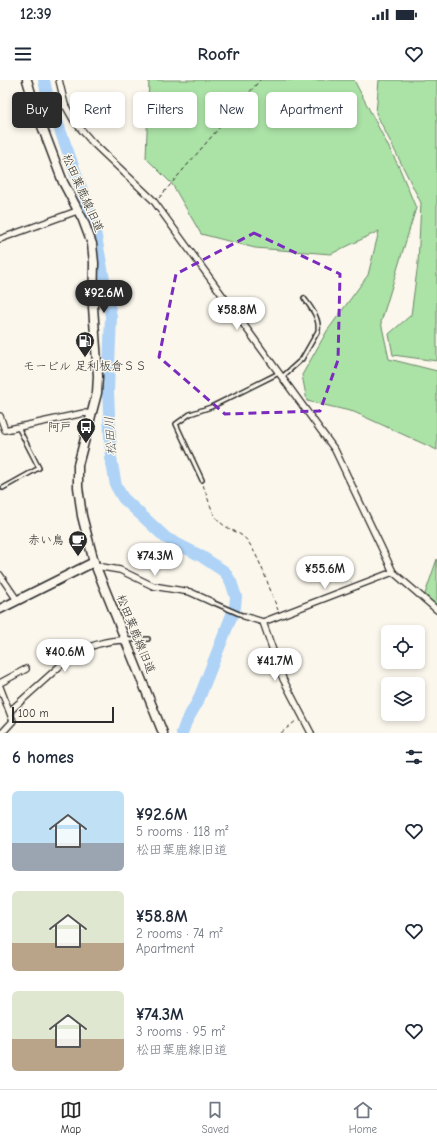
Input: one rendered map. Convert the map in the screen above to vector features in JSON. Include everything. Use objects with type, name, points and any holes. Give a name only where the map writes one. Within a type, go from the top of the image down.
[{"type":"street","name":"松田葉鹿線旧道","points":[[27,80],[32,92]]},
{"type":"street","points":[[59,80],[63,105],[82,131],[155,202],[279,376],[334,450],[393,572],[437,610]]},
{"type":"street","name":"松田葉鹿線旧道","points":[[44,128],[62,182],[77,210],[92,244],[94,263],[93,307],[98,376],[92,414],[80,458],[78,481],[82,516],[95,564],[163,733]]},
{"type":"street","points":[[0,239],[77,210]]},
{"type":"street","points":[[0,416],[5,430],[84,413],[92,414]]},
{"type":"street","points":[[0,609],[95,564],[120,570],[153,586],[190,592],[212,602]]},
{"type":"street","points":[[244,616],[263,622],[393,572]]},
{"type":"street","points":[[0,575],[17,600]]},
{"type":"street","points":[[263,622],[283,679],[311,733]]},
{"type":"street","points":[[10,711],[71,656],[82,649],[98,643],[125,640]]},
{"type":"street","points":[[0,683],[26,669]]},
{"type":"street","points":[[0,688],[10,711],[12,723],[2,733]]},
{"type":"lane","points":[[202,480],[176,424],[190,414],[211,407],[279,376],[302,359],[319,327],[315,314],[304,298]]},
{"type":"lane","points":[[3,488],[39,468],[18,427]]},
{"type":"lane","points":[[212,602],[244,616]]},
{"type":"lane","points":[[125,640],[148,639]]},
{"type":"path","points":[[155,202],[260,80]]},
{"type":"path","points":[[202,480],[217,519],[222,524],[242,535],[257,557],[280,616]]},
{"type":"path","points":[[281,733],[302,716]]},
{"type":"highlighted area","points":[[254,233],[340,274],[338,360],[320,411],[225,414],[159,357],[176,274]]},
{"type":"green space","points":[[149,80],[354,80],[399,167],[416,208],[381,322],[389,359],[437,371],[437,450],[354,412],[307,401],[302,375],[327,331],[368,275],[379,231],[331,254],[255,248],[201,234],[172,184],[146,158],[147,128],[197,128],[197,92],[149,92]]},
{"type":"green space","points":[[379,80],[437,80],[437,361],[393,355],[389,334],[411,315],[418,263],[421,203],[376,113]]},
{"type":"green space","points":[[437,559],[437,612],[425,594]]},
{"type":"waterway","name":"松田川","points":[[44,80],[47,94],[93,221],[111,316],[108,391],[111,458],[116,486],[123,498],[166,538],[201,556],[225,572],[231,582],[236,597],[235,607],[198,701],[186,722],[182,733]]},
{"type":"place","name":"モービル 足利板倉ＳＳ","points":[[85,358]]},
{"type":"place","name":"阿戸","points":[[86,444]]},
{"type":"place","name":"赤い鳥","points":[[78,557]]}]
